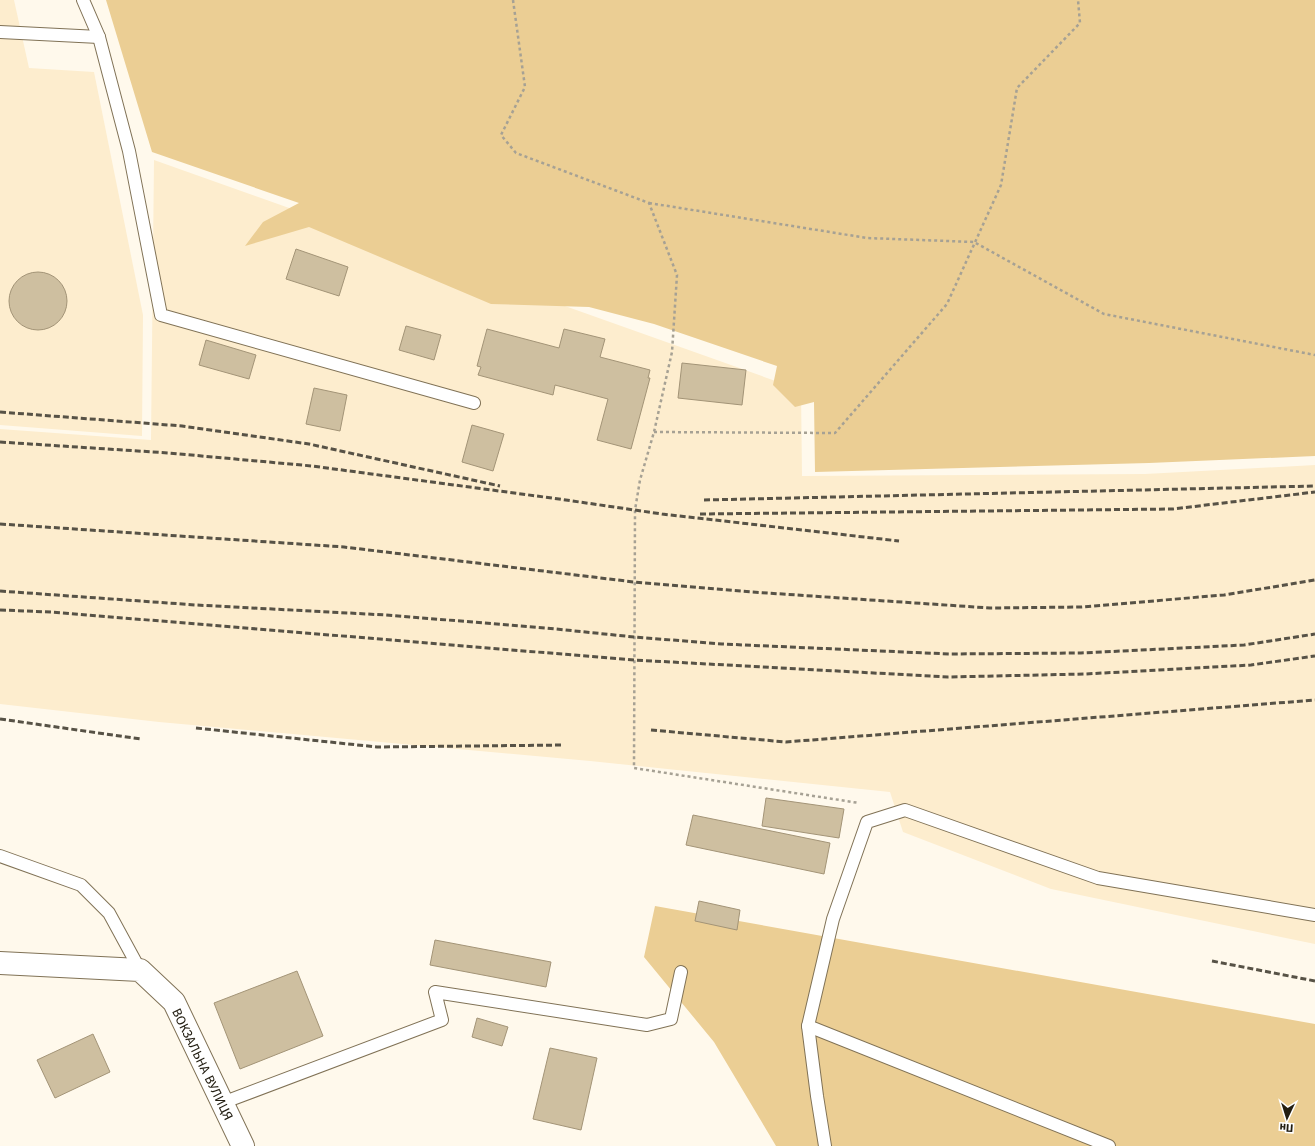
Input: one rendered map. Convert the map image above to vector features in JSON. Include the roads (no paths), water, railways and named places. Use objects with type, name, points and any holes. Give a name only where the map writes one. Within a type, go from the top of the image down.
[{"type":"street","points":[[0,963],[140,970]]},
{"type":"street","name":"ВОКЗАЛЬНА ВУЛИЦЯ","points":[[140,970],[174,1002],[242,1146]]},
{"type":"lane","points":[[82,0],[99,37],[129,152],[161,315],[474,403]]},
{"type":"lane","points":[[0,32],[99,37]]},
{"type":"lane","points":[[825,1146],[808,1026],[833,919],[868,822],[905,810],[1098,878],[1315,915]]},
{"type":"lane","points":[[0,856],[81,885],[109,913],[140,970]]},
{"type":"lane","points":[[222,1103],[442,1020],[435,992],[647,1025],[671,1019],[681,972]]},
{"type":"lane","points":[[808,1026],[1109,1146]]},
{"type":"railway","points":[[0,412],[182,426],[309,444],[500,486]]},
{"type":"railway","points":[[0,442],[169,453],[312,466],[662,514],[899,541]]},
{"type":"railway","points":[[704,500],[1315,486]]},
{"type":"railway","points":[[700,514],[1173,509],[1315,492]]},
{"type":"railway","points":[[0,524],[344,547],[634,582],[752,592],[990,608],[1081,607],[1224,595],[1315,580]]},
{"type":"railway","points":[[0,591],[196,605],[386,615],[722,644],[949,654],[1081,653],[1244,645],[1315,634]]},
{"type":"railway","points":[[0,610],[51,612],[634,660],[948,677],[1085,674],[1251,665],[1315,656]]},
{"type":"railway","points":[[651,730],[786,742],[1315,700]]},
{"type":"railway","points":[[0,719],[141,739]]},
{"type":"railway","points":[[196,728],[377,747],[564,745]]},
{"type":"railway","points":[[1212,961],[1315,981]]}]
